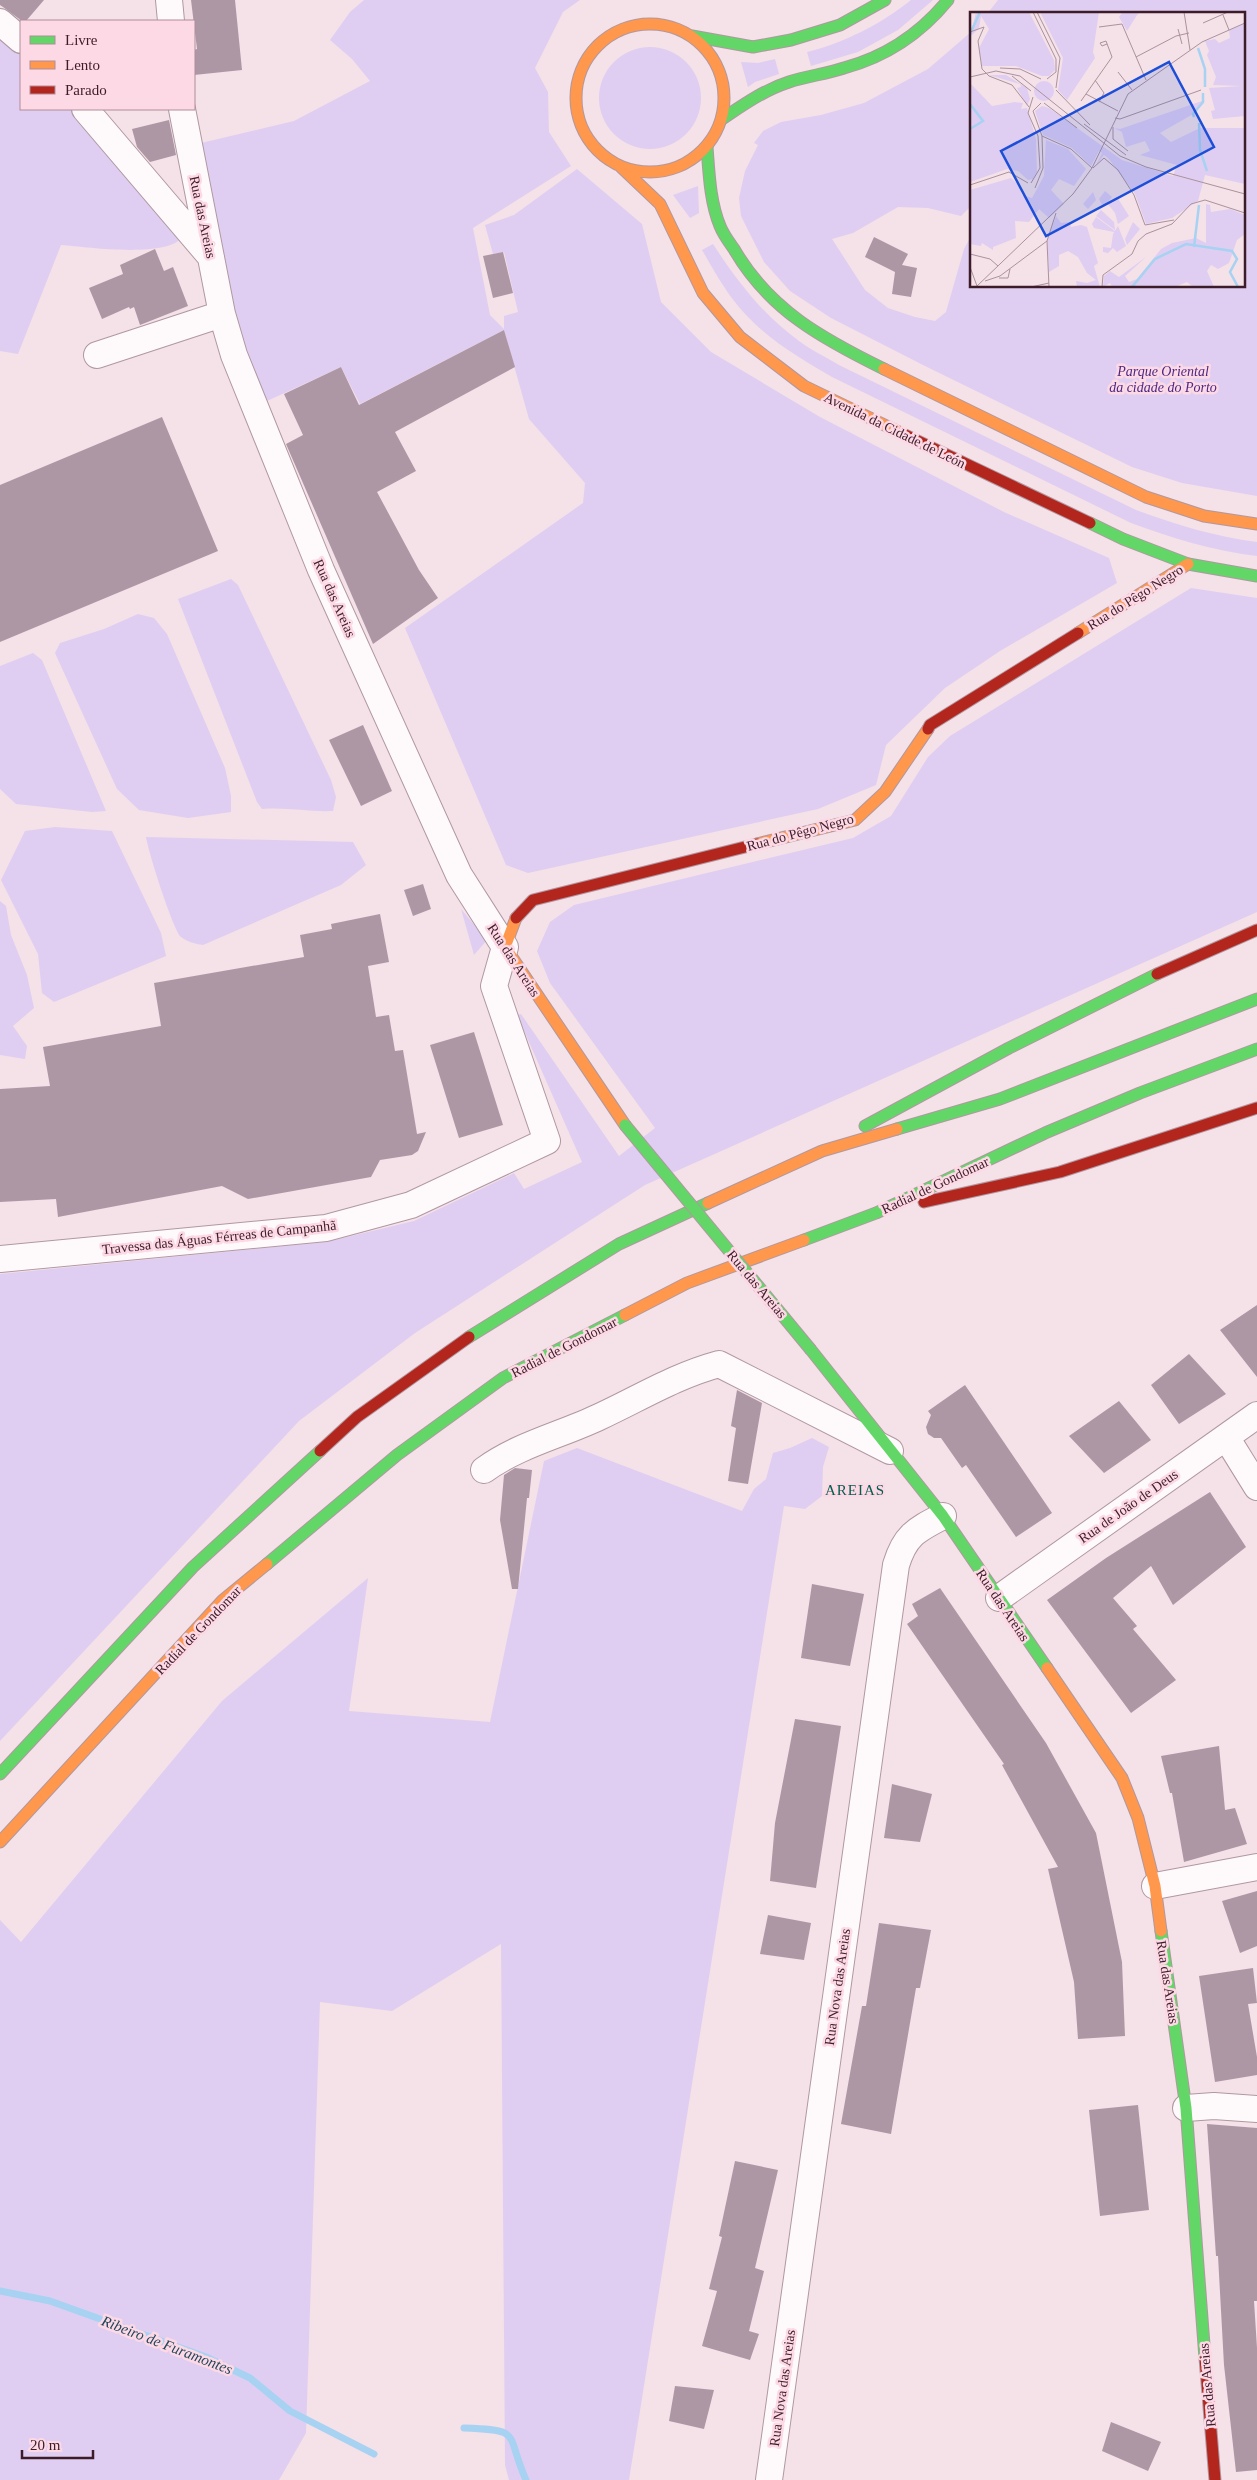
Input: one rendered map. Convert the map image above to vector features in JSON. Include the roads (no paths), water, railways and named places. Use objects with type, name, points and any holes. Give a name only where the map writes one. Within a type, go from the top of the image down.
[{"type":"main road","points":[[692,36],[709,52],[720,73],[725,96],[722,119],[707,146],[689,162],[667,171],[644,173],[621,168],[601,155],[586,137],[577,114],[575,89],[583,64],[598,44],[619,30],[644,23],[669,25],[692,36],[753,47],[791,40],[840,25],[885,0]]},
{"type":"main road","points":[[722,119],[744,104],[787,82],[856,65],[887,50],[917,31],[948,0]]},
{"type":"main road","points":[[707,146],[709,178],[720,226],[745,269],[783,310],[828,342],[1146,497],[1204,516],[1257,524]]},
{"type":"main road","name":"Avenida da Cidade de León","points":[[621,168],[660,204],[703,293],[740,338],[772,364],[804,386],[1124,539],[1188,564],[1257,576]]},
{"type":"main road","name":"Rua do Pêgo Negro","points":[[505,947],[516,917],[533,900],[855,820],[884,792],[930,725],[1188,564]]},
{"type":"main road","points":[[0,1774],[193,1567],[357,1417],[474,1333],[620,1244],[822,1151],[977,1064],[1208,950],[1257,930]]},
{"type":"main road","name":"Rua das Areias","points":[[505,947],[625,1125],[811,1350],[942,1516],[1122,1778],[1138,1818],[1154,1886],[1186,2108],[1215,2480]]},
{"type":"main road","points":[[822,1151],[1000,1099],[1257,999]]},
{"type":"main road","name":"Radial de Gondomar","points":[[0,1842],[223,1600],[397,1455],[503,1378],[687,1283],[876,1213],[1046,1133],[1140,1093],[1257,1049]]},
{"type":"main road","points":[[876,1213],[1060,1172],[1257,1108]]},
{"type":"street","points":[[169,0],[172,20]]},
{"type":"street","points":[[0,22],[20,39]]},
{"type":"street","points":[[85,110],[213,259]]},
{"type":"street","name":"Rua das Areias","points":[[182,110],[213,259],[222,314],[234,355],[325,579],[459,875],[505,947]]},
{"type":"street","points":[[96,355],[222,314]]},
{"type":"street","name":"Travessa das Águas Férreas de Campanhã","points":[[0,1259],[326,1228],[411,1205],[482,1174],[547,1141],[494,986],[505,947]]},
{"type":"street","points":[[484,1470],[500,1459],[598,1418],[688,1373],[719,1364],[890,1451]]},
{"type":"street","name":"Rua de João de Deus","points":[[998,1598],[1257,1416]]},
{"type":"street","points":[[1226,1436],[1257,1487]]},
{"type":"street","name":"Rua Nova das Areias","points":[[769,2480],[896,1565],[902,1547],[917,1530],[942,1516]]},
{"type":"street","points":[[1154,1886],[1257,1867]]},
{"type":"street","points":[[1186,2108],[1214,2106],[1257,2109]]},
{"type":"waterway","name":"Ribeiro de Furamontes","points":[[0,2291],[50,2301],[206,2357],[250,2378],[290,2411],[374,2454]]},
{"type":"waterway","points":[[464,2428],[496,2430],[510,2437],[526,2480]]},
{"type":"district","name":"AREIAS","points":[[855,1490]]},
{"type":"park label","name":"Parque Oriental da cidade do Porto","points":[[1163,380]]}]
